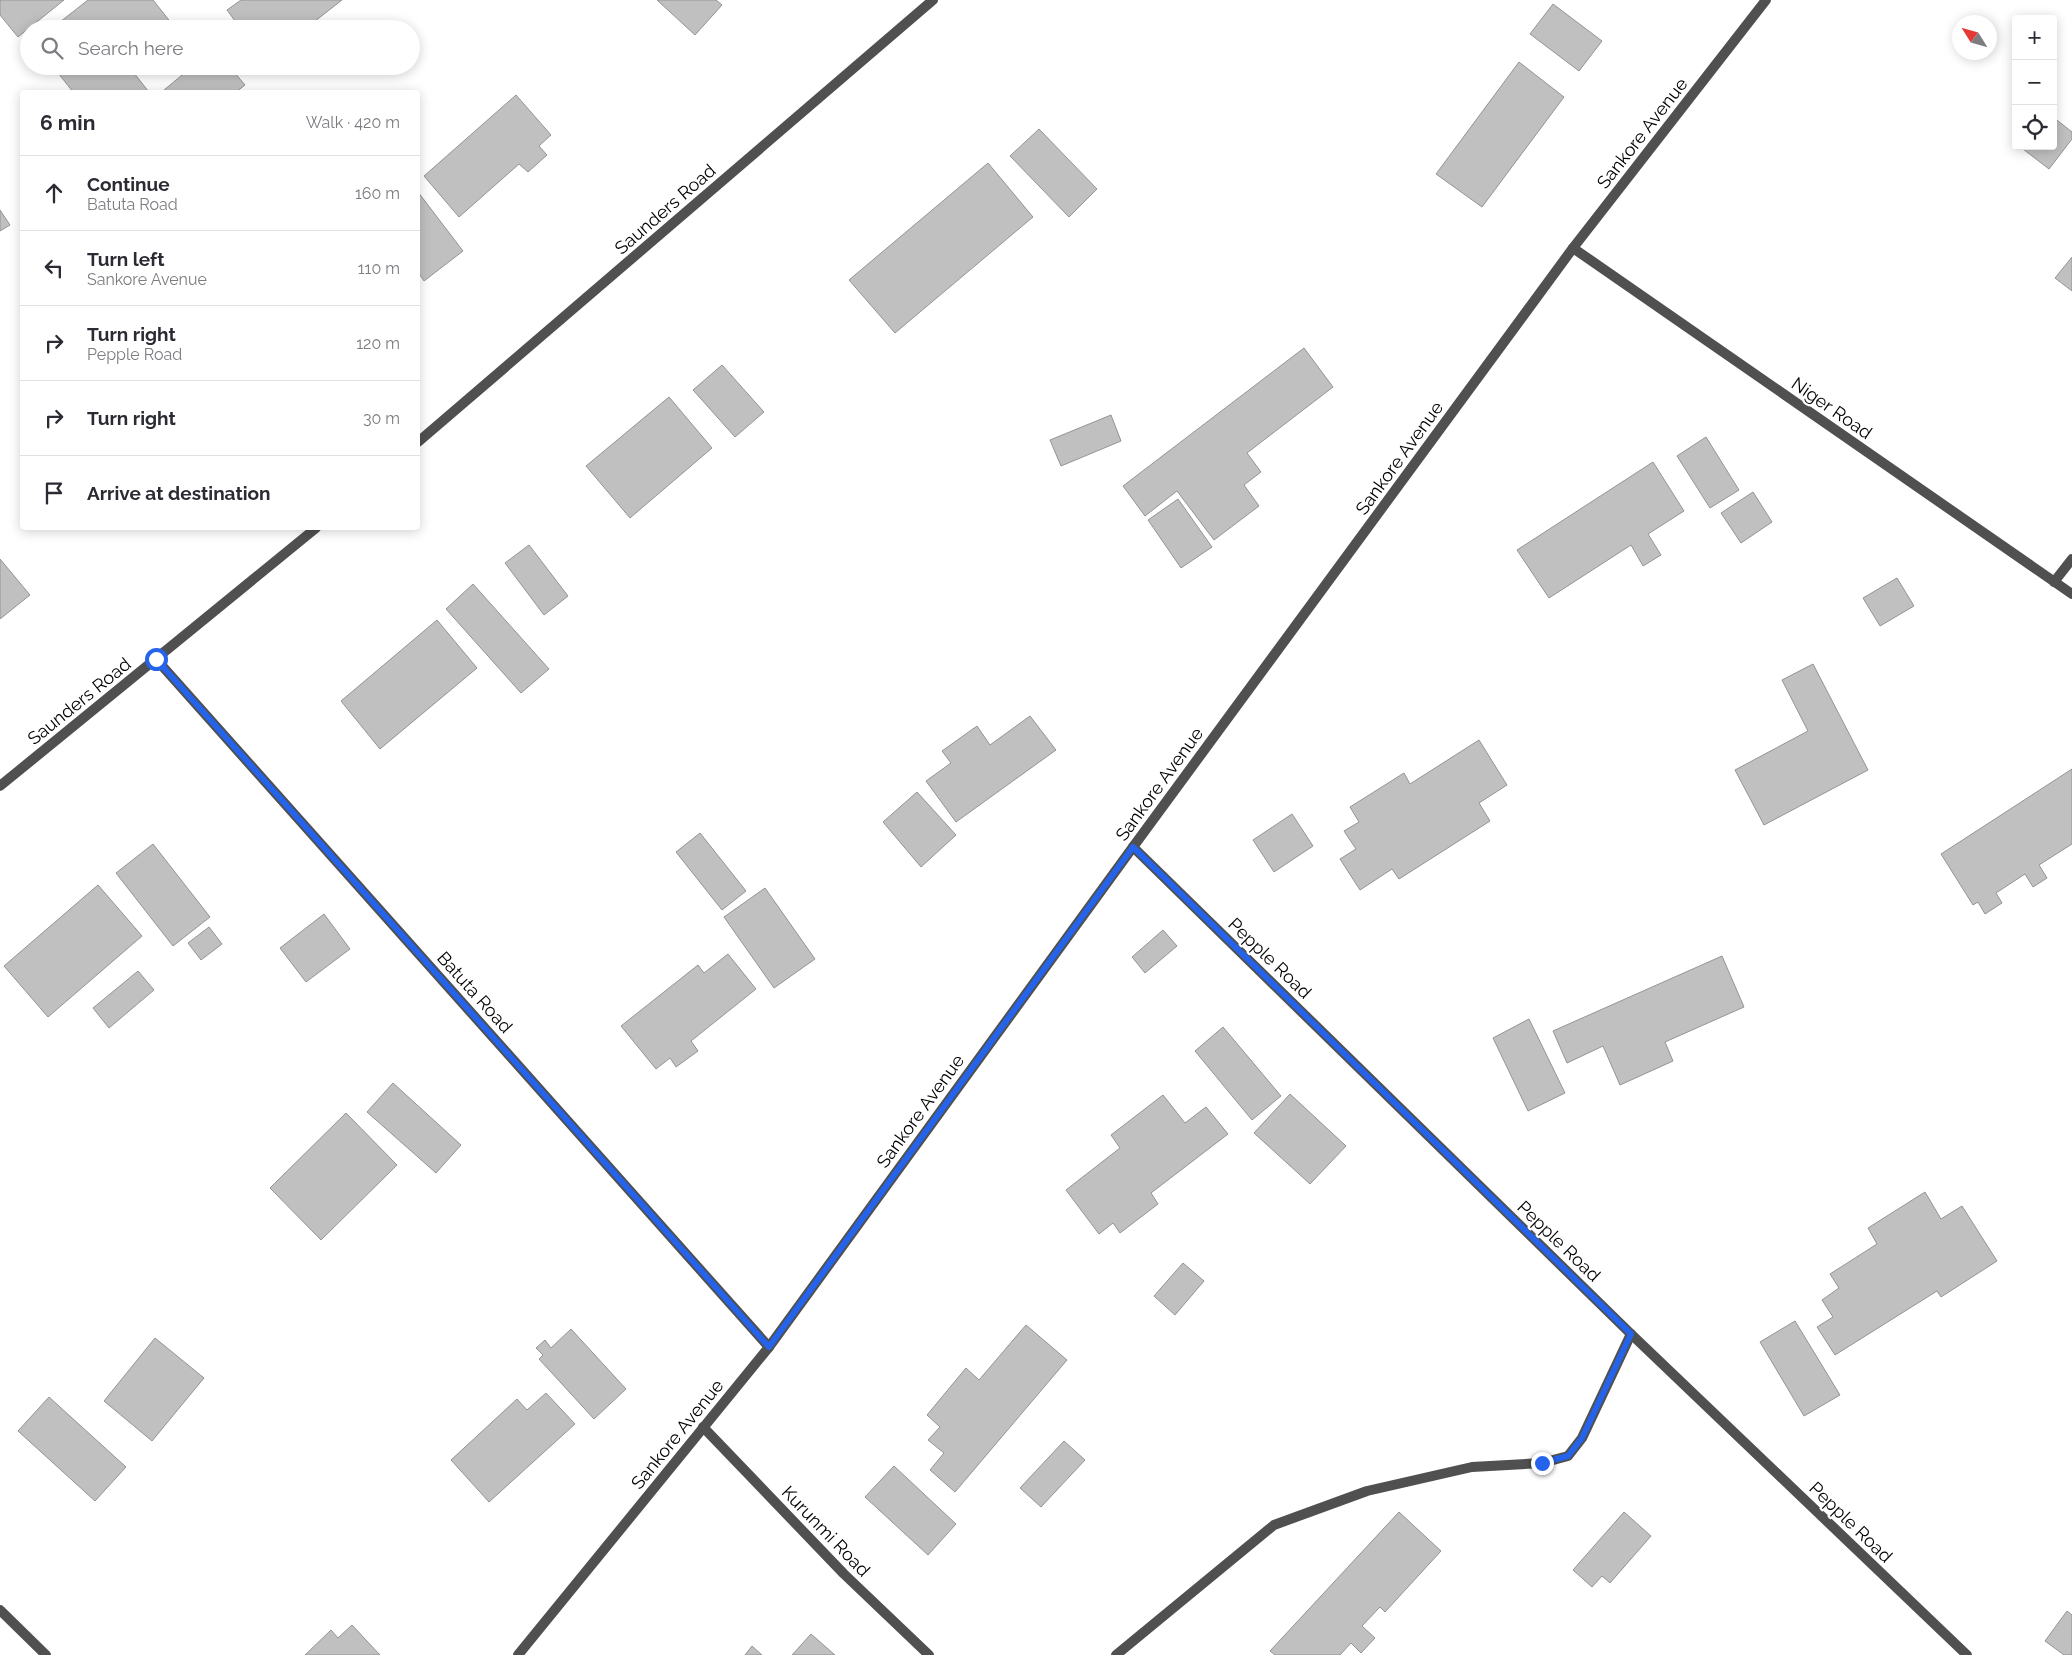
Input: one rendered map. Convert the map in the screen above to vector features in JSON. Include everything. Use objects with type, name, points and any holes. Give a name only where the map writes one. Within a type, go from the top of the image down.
[{"type":"street","name":"Saunders Road","points":[[420,440],[933,0]]},
{"type":"street","name":"Sankore Avenue","points":[[518,1655],[769,1347],[1572,248],[1766,0]]},
{"type":"street","name":"Niger Road","points":[[1572,248],[2072,594]]},
{"type":"street","name":"Saunders Road","points":[[0,786],[314,530]]},
{"type":"street","points":[[2054,582],[2072,559]]},
{"type":"street","name":"Batuta Road","points":[[156,659],[769,1347]]},
{"type":"street","name":"Pepple Road","points":[[1133,847],[1631,1334],[1967,1655]]},
{"type":"street","points":[[1116,1655],[1274,1525],[1367,1490],[1472,1466],[1542,1463],[1568,1456],[1582,1438],[1631,1334]]},
{"type":"street","name":"Kurunmi Road","points":[[703,1427],[844,1574],[929,1655]]},
{"type":"street","points":[[0,1610],[46,1655]]},
{"type":"building","points":[[0,0],[64,0],[39,20],[20,20],[20,35],[18,37],[0,15]]},
{"type":"building","points":[[88,0],[153,0],[169,20],[62,20]]},
{"type":"building","points":[[241,0],[342,0],[316,20],[234,20],[227,10]]},
{"type":"building","points":[[657,0],[716,0],[722,5],[695,35]]},
{"type":"building","points":[[1553,4],[1602,41],[1579,71],[1530,34]]},
{"type":"building","points":[[1519,62],[1564,97],[1482,207],[1436,174]]},
{"type":"building","points":[[60,75],[136,75],[147,90],[71,90]]},
{"type":"building","points":[[182,75],[237,75],[245,85],[239,90],[164,90]]},
{"type":"building","points":[[516,95],[551,135],[539,146],[547,155],[528,172],[519,164],[459,217],[424,176]]},
{"type":"building","points":[[2057,120],[2072,132],[2072,139],[2049,169],[2024,150],[2057,150]]},
{"type":"building","points":[[1039,129],[1097,189],[1069,217],[1010,156]]},
{"type":"building","points":[[988,163],[1033,217],[895,333],[849,280]]},
{"type":"building","points":[[420,195],[463,251],[424,281],[420,275]]},
{"type":"building","points":[[0,210],[10,225],[0,231]]},
{"type":"building","points":[[2072,257],[2072,291],[2055,278]]},
{"type":"building","points":[[1304,348],[1333,387],[1247,453],[1261,472],[1244,485],[1259,506],[1214,540],[1177,491],[1145,516],[1123,486]]},
{"type":"building","points":[[722,365],[764,412],[735,437],[693,390]]},
{"type":"building","points":[[669,397],[712,448],[630,518],[586,466]]},
{"type":"building","points":[[1111,415],[1121,441],[1061,466],[1050,440]]},
{"type":"building","points":[[1706,437],[1739,490],[1710,508],[1677,456]]},
{"type":"building","points":[[1653,462],[1684,511],[1648,534],[1661,555],[1643,566],[1631,545],[1549,598],[1517,550]]},
{"type":"building","points":[[1753,492],[1772,522],[1741,543],[1721,513]]},
{"type":"building","points":[[1178,499],[1212,547],[1181,568],[1148,520]]},
{"type":"building","points":[[529,545],[568,596],[544,615],[505,563]]},
{"type":"building","points":[[0,559],[30,595],[0,619]]},
{"type":"building","points":[[1897,578],[1914,606],[1880,626],[1863,598]]},
{"type":"building","points":[[473,584],[549,669],[521,693],[446,609]]},
{"type":"building","points":[[437,620],[477,668],[380,749],[341,701]]},
{"type":"building","points":[[1813,664],[1868,770],[1764,825],[1735,770],[1808,731],[1782,680]]},
{"type":"building","points":[[1030,716],[1056,750],[956,822],[926,781],[951,763],[942,751],[977,726],[990,745]]},
{"type":"building","points":[[1479,740],[1507,785],[1479,803],[1490,821],[1399,879],[1392,869],[1360,890],[1340,859],[1356,849],[1344,831],[1359,822],[1350,807],[1404,773],[1410,784]]},
{"type":"building","points":[[2072,769],[2072,844],[2039,865],[2047,878],[2033,887],[2025,874],[1996,893],[2002,903],[1985,914],[1978,902],[1973,905],[1941,854]]},
{"type":"building","points":[[917,792],[956,835],[921,867],[883,822]]},
{"type":"building","points":[[1292,814],[1313,846],[1274,872],[1253,840]]},
{"type":"building","points":[[700,833],[746,891],[722,910],[676,852]]},
{"type":"building","points":[[153,844],[210,917],[173,946],[116,873]]},
{"type":"building","points":[[98,885],[142,936],[48,1017],[4,966]]},
{"type":"building","points":[[765,888],[815,959],[774,988],[724,917]]},
{"type":"building","points":[[324,914],[350,949],[306,982],[280,948]]},
{"type":"building","points":[[209,927],[222,944],[201,960],[188,943]]},
{"type":"building","points":[[1163,930],[1177,946],[1145,973],[1132,957]]},
{"type":"building","points":[[728,954],[756,989],[691,1041],[698,1051],[676,1067],[670,1058],[656,1069],[621,1026],[698,965],[704,973]]},
{"type":"building","points":[[1722,956],[1744,1007],[1665,1042],[1673,1061],[1620,1085],[1603,1046],[1567,1063],[1553,1031]]},
{"type":"building","points":[[138,971],[154,990],[109,1028],[93,1008]]},
{"type":"building","points":[[1529,1019],[1565,1093],[1528,1111],[1493,1038]]},
{"type":"building","points":[[1223,1027],[1281,1096],[1252,1120],[1195,1051]]},
{"type":"building","points":[[393,1083],[461,1145],[436,1173],[367,1112]]},
{"type":"building","points":[[1290,1094],[1346,1146],[1310,1184],[1254,1133]]},
{"type":"building","points":[[1163,1095],[1185,1123],[1206,1107],[1228,1134],[1151,1193],[1158,1204],[1120,1233],[1113,1223],[1099,1234],[1066,1190],[1120,1148],[1111,1135]]},
{"type":"building","points":[[346,1113],[397,1165],[321,1240],[270,1188]]},
{"type":"building","points":[[1925,1192],[1941,1219],[1962,1206],[1997,1261],[1941,1297],[1937,1291],[1835,1355],[1817,1327],[1833,1317],[1822,1300],[1839,1288],[1830,1274],[1877,1244],[1868,1228]]},
{"type":"building","points":[[1183,1263],[1204,1281],[1175,1315],[1154,1296]]},
{"type":"building","points":[[1795,1321],[1840,1395],[1804,1416],[1760,1342]]},
{"type":"building","points":[[1026,1325],[1067,1360],[955,1492],[930,1470],[944,1453],[928,1440],[940,1427],[927,1415],[966,1368],[979,1380]]},
{"type":"building","points":[[571,1329],[626,1389],[594,1419],[539,1359],[543,1355],[536,1348],[545,1340],[551,1348]]},
{"type":"building","points":[[155,1338],[204,1378],[152,1441],[104,1401]]},
{"type":"building","points":[[546,1393],[575,1424],[489,1502],[451,1460],[517,1399],[527,1410]]},
{"type":"building","points":[[49,1397],[126,1467],[95,1501],[18,1431]]},
{"type":"building","points":[[1064,1441],[1085,1460],[1041,1507],[1020,1488]]},
{"type":"building","points":[[894,1466],[956,1524],[928,1555],[865,1497]]},
{"type":"building","points":[[1399,1512],[1441,1551],[1385,1612],[1380,1607],[1362,1626],[1375,1638],[1361,1653],[1351,1643],[1340,1655],[1275,1655],[1270,1651]]},
{"type":"building","points":[[1624,1512],[1651,1536],[1610,1583],[1602,1576],[1592,1587],[1573,1570]]},
{"type":"building","points":[[2067,1611],[2072,1615],[2072,1655],[2064,1655],[2045,1641]]},
{"type":"building","points":[[352,1625],[380,1655],[305,1655],[331,1630],[338,1638]]},
{"type":"building","points":[[811,1634],[835,1655],[792,1655]]},
{"type":"building","points":[[752,1646],[762,1655],[745,1655]]},
{"type":"route","points":[[156,659],[769,1347],[1133,847],[1631,1334],[1582,1438],[1568,1456],[1542,1463]]}]
